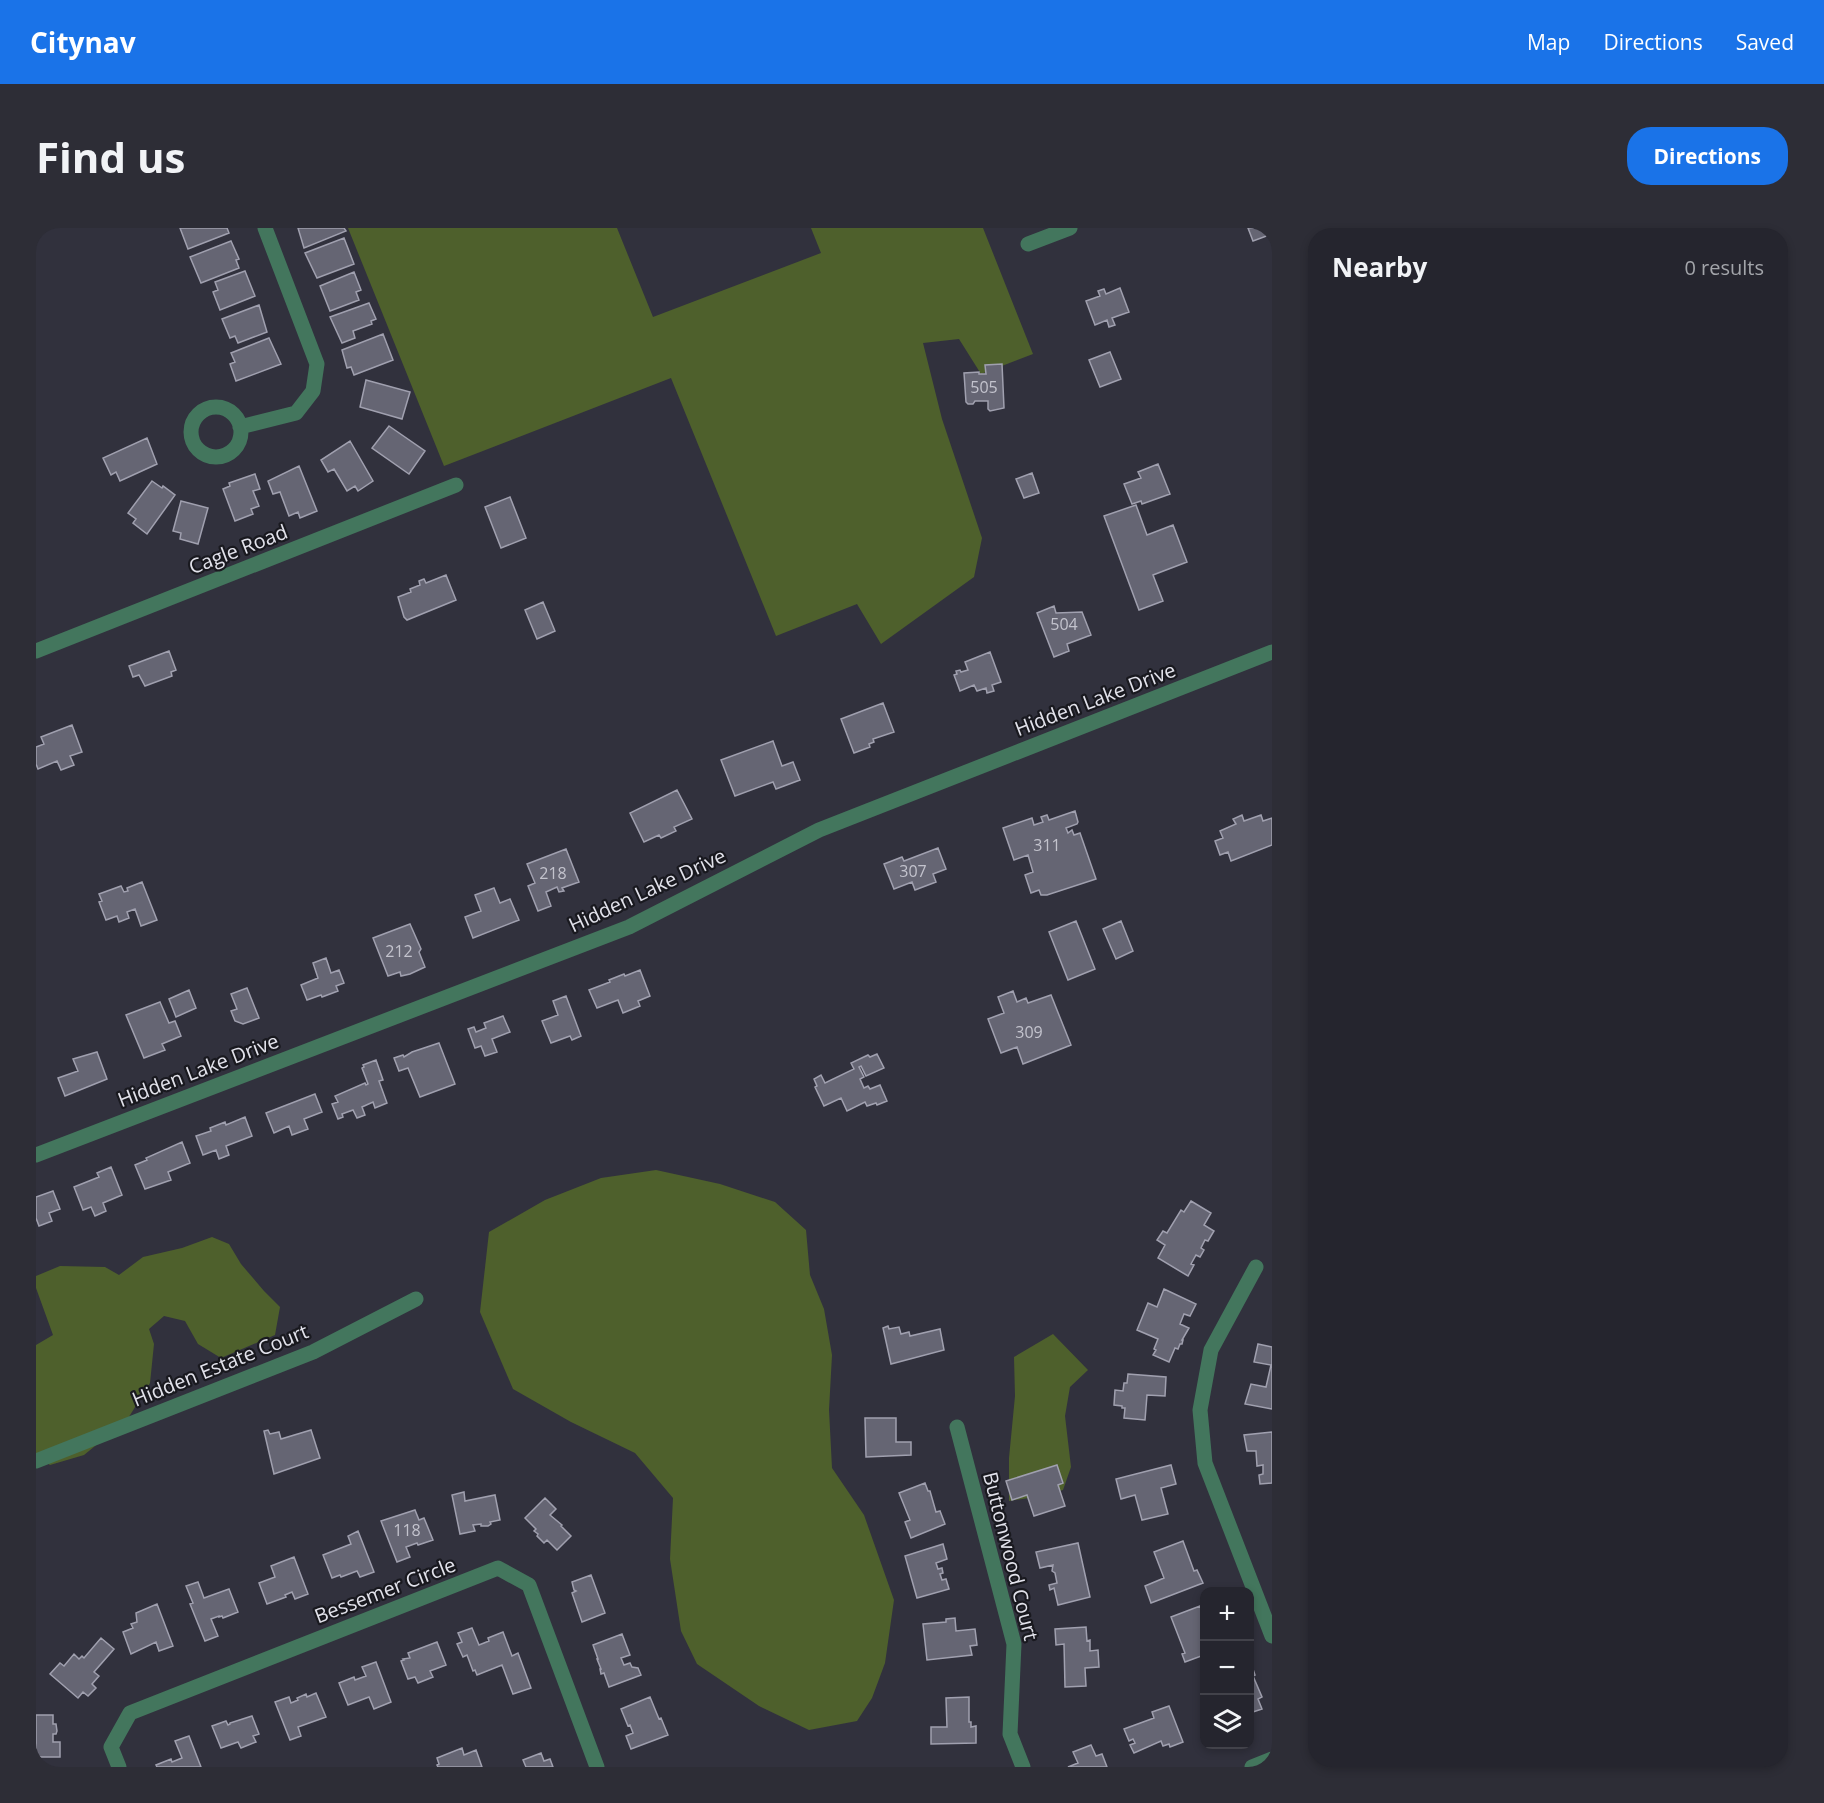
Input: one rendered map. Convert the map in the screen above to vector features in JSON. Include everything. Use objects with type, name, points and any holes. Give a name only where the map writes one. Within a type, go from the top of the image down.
[{"type":"street","points":[[240,427],[296,413],[313,391],[317,364],[265,228]]},
{"type":"street","points":[[1028,244],[1070,228]]},
{"type":"street","name":"Cagle Road","points":[[36,651],[456,485]]},
{"type":"street","name":"Hidden Lake Drive","points":[[36,1155],[628,927],[819,830],[1272,652]]},
{"type":"street","points":[[1256,1267],[1211,1350],[1200,1410],[1205,1463],[1272,1636]]},
{"type":"street","name":"Hidden Estate Court","points":[[36,1461],[313,1352],[416,1299]]},
{"type":"street","name":"Buttonwood Court","points":[[957,1427],[1014,1644],[1010,1734],[1023,1767]]},
{"type":"street","name":"Bessemer Circle","points":[[119,1767],[111,1746],[130,1713],[498,1568],[529,1585],[597,1767]]},
{"type":"street","points":[[1252,1767],[1272,1759]]},
{"type":"green space","points":[[348,228],[617,228],[653,317],[821,253],[811,228],[983,228],[1033,354],[981,374],[959,339],[923,343],[942,419],[982,538],[974,577],[881,644],[857,604],[776,636],[671,378],[444,466]]},
{"type":"green space","points":[[656,1170],[720,1184],[775,1202],[806,1230],[810,1275],[824,1309],[832,1355],[829,1410],[832,1468],[864,1515],[894,1600],[885,1663],[872,1698],[857,1721],[809,1730],[759,1706],[697,1664],[681,1631],[670,1559],[673,1498],[635,1453],[571,1422],[513,1389],[480,1312],[489,1232],[545,1200],[601,1178]]},
{"type":"green space","points":[[212,1237],[229,1244],[241,1264],[280,1307],[275,1335],[221,1358],[198,1344],[185,1321],[164,1316],[149,1329],[154,1344],[150,1383],[127,1420],[84,1455],[50,1465],[36,1455],[36,1345],[53,1335],[36,1288],[36,1276],[60,1266],[105,1267],[119,1275],[143,1257],[182,1248]]},
{"type":"green space","points":[[1053,1334],[1088,1370],[1070,1387],[1065,1416],[1071,1467],[1063,1490],[1009,1501],[1009,1458],[1015,1396],[1014,1357]]},
{"type":"building","points":[[180,228],[227,228],[229,233],[188,249]]},
{"type":"building","points":[[298,228],[344,228],[346,231],[304,248]]},
{"type":"building","points":[[1248,228],[1272,228],[1272,234],[1253,241]]},
{"type":"building","points":[[344,238],[354,264],[317,278],[305,253]]},
{"type":"building","points":[[231,241],[239,259],[236,260],[239,268],[201,283],[190,257]]},
{"type":"building","points":[[245,271],[255,296],[220,310],[213,292],[218,290],[215,282]]},
{"type":"building","points":[[354,272],[361,290],[356,292],[359,300],[330,311],[320,286]]},
{"type":"building","points":[[1120,288],[1129,312],[1112,318],[1115,325],[1109,327],[1107,320],[1095,325],[1086,301],[1100,296],[1098,291],[1104,289],[1106,294]]},
{"type":"building","points":[[369,303],[376,319],[371,321],[372,324],[353,331],[355,338],[342,343],[330,317]]},
{"type":"building","points":[[259,305],[267,332],[238,343],[235,336],[230,338],[222,319]]},
{"type":"building","points":[[383,334],[393,360],[354,375],[351,367],[347,368],[342,350]]},
{"type":"building","points":[[269,338],[281,364],[236,381],[230,364],[235,362],[231,353]]},
{"type":"building","points":[[1110,352],[1121,379],[1100,387],[1089,360]]},
{"type":"building","points":[[1002,364],[1004,408],[990,411],[988,401],[975,401],[973,404],[968,404],[964,373],[986,374],[985,365]]},
{"type":"building","points":[[366,380],[410,392],[402,419],[360,407]]},
{"type":"building","points":[[389,426],[425,451],[409,474],[372,448]]},
{"type":"building","points":[[147,438],[157,464],[120,481],[116,472],[111,475],[103,458]]},
{"type":"building","points":[[350,441],[373,481],[358,491],[355,486],[347,491],[334,469],[328,472],[321,460]]},
{"type":"building","points":[[1158,464],[1170,494],[1142,504],[1141,501],[1132,504],[1124,484],[1141,478],[1138,472]]},
{"type":"building","points":[[299,466],[317,511],[300,518],[298,512],[289,516],[280,492],[273,494],[268,481]]},
{"type":"building","points":[[1032,473],[1039,493],[1024,498],[1016,479]]},
{"type":"building","points":[[255,474],[260,489],[253,491],[259,506],[251,509],[253,514],[235,521],[223,489],[230,486],[229,483]]},
{"type":"building","points":[[152,481],[175,495],[147,534],[133,523],[136,519],[128,513]]},
{"type":"building","points":[[510,497],[526,538],[501,548],[485,507]]},
{"type":"building","points":[[181,501],[208,508],[198,544],[180,539],[181,533],[173,531]]},
{"type":"building","points":[[1136,505],[1147,535],[1173,525],[1187,562],[1153,575],[1163,601],[1139,610],[1104,516]]},
{"type":"building","points":[[446,575],[456,600],[407,620],[398,597],[411,592],[410,589],[420,585],[419,581],[424,579],[426,583]]},
{"type":"building","points":[[543,602],[555,631],[537,639],[525,610]]},
{"type":"building","points":[[1054,606],[1056,613],[1082,612],[1091,635],[1067,644],[1069,651],[1054,657],[1037,613]]},
{"type":"building","points":[[169,651],[176,670],[171,672],[172,676],[145,686],[139,675],[133,677],[129,666]]},
{"type":"building","points":[[990,652],[1001,682],[992,685],[994,691],[987,693],[986,688],[977,691],[974,685],[960,691],[954,675],[957,674],[956,671],[968,670],[965,662]]},
{"type":"building","points":[[883,703],[894,732],[873,739],[874,742],[869,744],[870,747],[854,753],[841,719]]},
{"type":"building","points":[[72,725],[82,752],[70,756],[74,765],[61,770],[57,761],[38,769],[36,747],[44,744],[41,737]]},
{"type":"building","points":[[773,741],[782,766],[793,762],[800,780],[776,789],[773,782],[735,796],[721,760]]},
{"type":"building","points":[[677,790],[692,819],[674,827],[676,831],[644,842],[630,813]]},
{"type":"building","points":[[1075,811],[1077,824],[1066,828],[1068,833],[1072,830],[1074,835],[1080,833],[1096,879],[1047,895],[1041,895],[1039,890],[1031,893],[1025,875],[1033,872],[1028,855],[1014,860],[1003,828],[1032,818],[1034,825],[1043,822],[1041,817],[1047,815],[1049,820]]},
{"type":"building","points":[[1242,815],[1244,821],[1261,815],[1263,821],[1272,818],[1272,845],[1231,861],[1228,852],[1220,855],[1215,841],[1223,838],[1220,831],[1236,824],[1233,819]]},
{"type":"building","points":[[938,848],[946,869],[933,874],[936,882],[915,890],[912,882],[894,889],[884,864],[902,857],[904,861]]},
{"type":"building","points":[[566,849],[579,882],[562,888],[564,891],[559,892],[557,887],[546,892],[551,906],[538,911],[528,886],[535,883],[527,864]]},
{"type":"building","points":[[142,882],[157,920],[141,926],[135,909],[127,912],[129,918],[119,922],[117,916],[106,920],[99,902],[102,901],[99,894],[121,886],[124,892],[128,891],[127,888]]},
{"type":"building","points":[[494,888],[500,903],[510,899],[519,920],[473,938],[465,917],[481,911],[475,895]]},
{"type":"building","points":[[1076,921],[1095,969],[1068,980],[1049,932]]},
{"type":"building","points":[[1121,921],[1133,951],[1116,959],[1103,929]]},
{"type":"building","points":[[410,924],[421,949],[419,952],[425,967],[410,974],[401,976],[400,972],[388,976],[373,938]]},
{"type":"building","points":[[326,958],[331,973],[339,970],[344,983],[336,986],[338,991],[307,1000],[301,985],[318,978],[313,963]]},
{"type":"building","points":[[640,970],[650,996],[638,1001],[640,1006],[623,1013],[618,1000],[597,1008],[589,990],[624,974],[625,976]]},
{"type":"building","points":[[247,988],[259,1018],[243,1024],[235,1021],[231,1011],[237,1009],[231,994]]},
{"type":"building","points":[[189,990],[196,1008],[176,1017],[169,999]]},
{"type":"building","points":[[1013,991],[1017,1002],[1026,998],[1028,1003],[1051,995],[1071,1045],[1023,1064],[1017,1047],[1001,1053],[988,1019],[1004,1013],[998,997]]},
{"type":"building","points":[[566,996],[581,1036],[572,1040],[570,1036],[551,1043],[542,1021],[558,1015],[553,1001]]},
{"type":"building","points":[[160,1002],[169,1023],[175,1021],[181,1036],[162,1044],[165,1050],[144,1058],[126,1015]]},
{"type":"building","points":[[503,1016],[510,1032],[492,1039],[497,1052],[485,1056],[481,1046],[475,1048],[468,1029],[474,1027],[476,1032],[486,1028],[484,1023]]},
{"type":"building","points":[[439,1043],[455,1084],[420,1097],[408,1068],[399,1071],[394,1058],[403,1055],[404,1057]]},
{"type":"building","points":[[97,1052],[107,1079],[65,1096],[58,1078],[78,1071],[73,1059]]},
{"type":"building","points":[[877,1054],[884,1068],[866,1076],[861,1066],[859,1067],[864,1077],[860,1079],[864,1088],[868,1086],[870,1089],[880,1085],[887,1101],[867,1106],[865,1102],[847,1111],[841,1098],[824,1106],[815,1087],[817,1086],[814,1079],[821,1075],[825,1083],[854,1069],[851,1063],[868,1055],[870,1057]]},
{"type":"building","points":[[376,1060],[383,1080],[379,1081],[387,1103],[375,1108],[373,1102],[362,1107],[365,1115],[357,1118],[353,1110],[342,1114],[343,1117],[338,1119],[332,1104],[338,1102],[335,1096],[365,1083],[368,1084],[363,1065]]},
{"type":"building","points":[[315,1094],[322,1112],[304,1119],[308,1129],[292,1135],[289,1126],[274,1133],[266,1113]]},
{"type":"building","points":[[245,1117],[252,1136],[226,1146],[229,1155],[219,1159],[216,1150],[203,1155],[196,1136],[211,1131],[210,1128],[225,1122],[226,1125]]},
{"type":"building","points":[[182,1142],[190,1163],[168,1172],[171,1180],[145,1189],[135,1165]]},
{"type":"building","points":[[111,1167],[122,1195],[103,1203],[106,1211],[95,1216],[91,1207],[83,1210],[74,1187],[99,1177],[97,1173]]},
{"type":"building","points":[[53,1191],[60,1209],[49,1213],[52,1221],[39,1226],[36,1218],[36,1197]]},
{"type":"building","points":[[1191,1201],[1211,1213],[1204,1225],[1214,1231],[1208,1241],[1205,1240],[1201,1248],[1204,1250],[1200,1257],[1196,1255],[1188,1276],[1158,1258],[1165,1245],[1157,1240],[1163,1231],[1167,1233],[1181,1210],[1184,1212]]},
{"type":"building","points":[[1164,1289],[1196,1304],[1190,1316],[1184,1314],[1180,1324],[1189,1328],[1182,1344],[1178,1349],[1175,1348],[1169,1362],[1153,1355],[1158,1339],[1137,1330],[1148,1303],[1157,1307]]},
{"type":"building","points":[[888,1326],[889,1329],[899,1327],[901,1334],[909,1332],[910,1336],[940,1329],[944,1350],[891,1364],[883,1328]]},
{"type":"building","points":[[1258,1344],[1272,1347],[1272,1409],[1245,1404],[1251,1384],[1266,1387],[1271,1365],[1254,1362]]},
{"type":"building","points":[[1128,1374],[1166,1377],[1165,1396],[1147,1395],[1145,1420],[1124,1418],[1125,1408],[1114,1405],[1115,1390],[1123,1391]]},
{"type":"building","points":[[865,1418],[896,1418],[896,1442],[911,1442],[911,1455],[866,1457]]},
{"type":"building","points":[[268,1430],[270,1434],[279,1432],[281,1439],[311,1430],[320,1458],[274,1474],[264,1431]]},
{"type":"building","points":[[1272,1432],[1272,1483],[1260,1484],[1259,1475],[1263,1474],[1263,1465],[1257,1466],[1256,1451],[1247,1451],[1244,1435]]},
{"type":"building","points":[[1057,1465],[1063,1483],[1058,1485],[1065,1506],[1034,1516],[1027,1495],[1012,1500],[1006,1481]]},
{"type":"building","points":[[1171,1465],[1176,1484],[1161,1488],[1168,1514],[1142,1520],[1135,1495],[1121,1499],[1116,1479]]},
{"type":"building","points":[[925,1483],[930,1491],[936,1512],[940,1511],[945,1524],[911,1538],[905,1522],[910,1520],[899,1493]]},
{"type":"building","points":[[464,1492],[465,1501],[495,1495],[500,1520],[490,1522],[488,1526],[473,1525],[475,1531],[460,1534],[452,1495]]},
{"type":"building","points":[[545,1498],[556,1509],[550,1515],[571,1536],[557,1550],[547,1540],[544,1543],[537,1536],[538,1534],[534,1531],[536,1529],[525,1518]]},
{"type":"building","points":[[415,1510],[419,1520],[424,1518],[433,1540],[406,1547],[410,1557],[397,1562],[381,1521]]},
{"type":"building","points":[[358,1531],[374,1572],[360,1577],[357,1571],[332,1578],[323,1555],[351,1544],[348,1536]]},
{"type":"building","points":[[1183,1541],[1194,1571],[1197,1570],[1203,1583],[1151,1603],[1145,1586],[1164,1578],[1154,1552]]},
{"type":"building","points":[[1078,1543],[1090,1597],[1058,1605],[1054,1588],[1050,1590],[1049,1585],[1057,1583],[1055,1573],[1052,1571],[1053,1565],[1040,1568],[1036,1552]]},
{"type":"building","points":[[943,1544],[947,1559],[936,1563],[938,1569],[942,1568],[943,1573],[940,1574],[942,1580],[946,1579],[949,1589],[917,1598],[905,1556]]},
{"type":"building","points":[[294,1557],[308,1594],[295,1599],[292,1592],[285,1595],[286,1597],[267,1604],[259,1583],[275,1577],[271,1566]]},
{"type":"building","points":[[591,1575],[605,1613],[582,1622],[572,1593],[576,1591],[572,1582]]},
{"type":"building","points":[[198,1582],[204,1598],[229,1589],[238,1612],[223,1618],[219,1616],[211,1619],[218,1636],[205,1641],[190,1604],[193,1603],[186,1586]]},
{"type":"building","points":[[157,1604],[173,1646],[159,1651],[156,1642],[131,1654],[123,1632],[133,1628],[131,1624],[137,1622],[136,1613]]},
{"type":"building","points":[[1200,1606],[1200,1656],[1185,1662],[1182,1654],[1185,1653],[1171,1617]]},
{"type":"building","points":[[955,1618],[956,1631],[975,1629],[977,1645],[970,1646],[972,1655],[927,1660],[923,1624],[946,1622],[946,1619]]},
{"type":"building","points":[[1086,1627],[1087,1641],[1090,1640],[1090,1651],[1098,1650],[1099,1667],[1085,1668],[1086,1686],[1065,1687],[1064,1644],[1056,1645],[1055,1629]]},
{"type":"building","points":[[472,1628],[479,1645],[489,1641],[488,1638],[503,1632],[512,1656],[518,1653],[531,1688],[513,1694],[502,1665],[477,1675],[475,1670],[473,1671],[467,1655],[463,1657],[457,1644],[462,1642],[458,1633]]},
{"type":"building","points":[[622,1634],[630,1655],[621,1658],[624,1665],[630,1663],[632,1667],[638,1668],[641,1675],[609,1687],[604,1673],[601,1674],[593,1645]]},
{"type":"building","points":[[101,1638],[114,1649],[94,1672],[99,1676],[92,1684],[96,1688],[88,1696],[83,1692],[78,1698],[50,1674],[60,1663],[64,1666],[74,1654],[79,1659],[82,1656],[84,1658]]},
{"type":"building","points":[[437,1642],[446,1665],[430,1671],[433,1677],[418,1683],[415,1677],[408,1679],[401,1661],[410,1658],[408,1653]]},
{"type":"building","points":[[376,1662],[391,1702],[374,1709],[369,1697],[348,1705],[339,1683],[354,1677],[355,1680],[366,1676],[362,1667]]},
{"type":"building","points":[[1254,1678],[1262,1697],[1258,1699],[1262,1709],[1254,1712]]},
{"type":"building","points":[[316,1693],[326,1717],[298,1727],[301,1736],[290,1740],[275,1702],[289,1697],[291,1703],[306,1694],[307,1697]]},
{"type":"building","points":[[650,1697],[668,1735],[631,1749],[626,1736],[633,1733],[621,1709]]},
{"type":"building","points":[[969,1697],[969,1722],[971,1722],[971,1727],[976,1726],[976,1743],[931,1744],[931,1727],[947,1727],[946,1698]]},
{"type":"building","points":[[1169,1706],[1183,1742],[1170,1747],[1169,1744],[1163,1746],[1161,1741],[1134,1753],[1130,1745],[1135,1743],[1133,1739],[1129,1741],[1124,1729],[1154,1718],[1152,1712]]},
{"type":"building","points":[[36,1715],[53,1715],[53,1724],[56,1724],[57,1731],[53,1734],[53,1742],[60,1742],[60,1757],[36,1757]]},
{"type":"building","points":[[252,1716],[259,1734],[253,1736],[256,1742],[241,1748],[238,1742],[221,1748],[212,1726],[226,1721],[228,1725]]},
{"type":"building","points":[[189,1736],[201,1767],[157,1767],[156,1765],[171,1759],[172,1762],[182,1758],[175,1741]]},
{"type":"building","points":[[1091,1745],[1096,1756],[1102,1754],[1107,1767],[1068,1767],[1078,1763],[1073,1752]]},
{"type":"building","points":[[462,1748],[464,1755],[476,1750],[482,1767],[438,1767],[437,1758]]},
{"type":"building","points":[[541,1753],[544,1761],[550,1759],[553,1767],[526,1767],[523,1760]]}]
